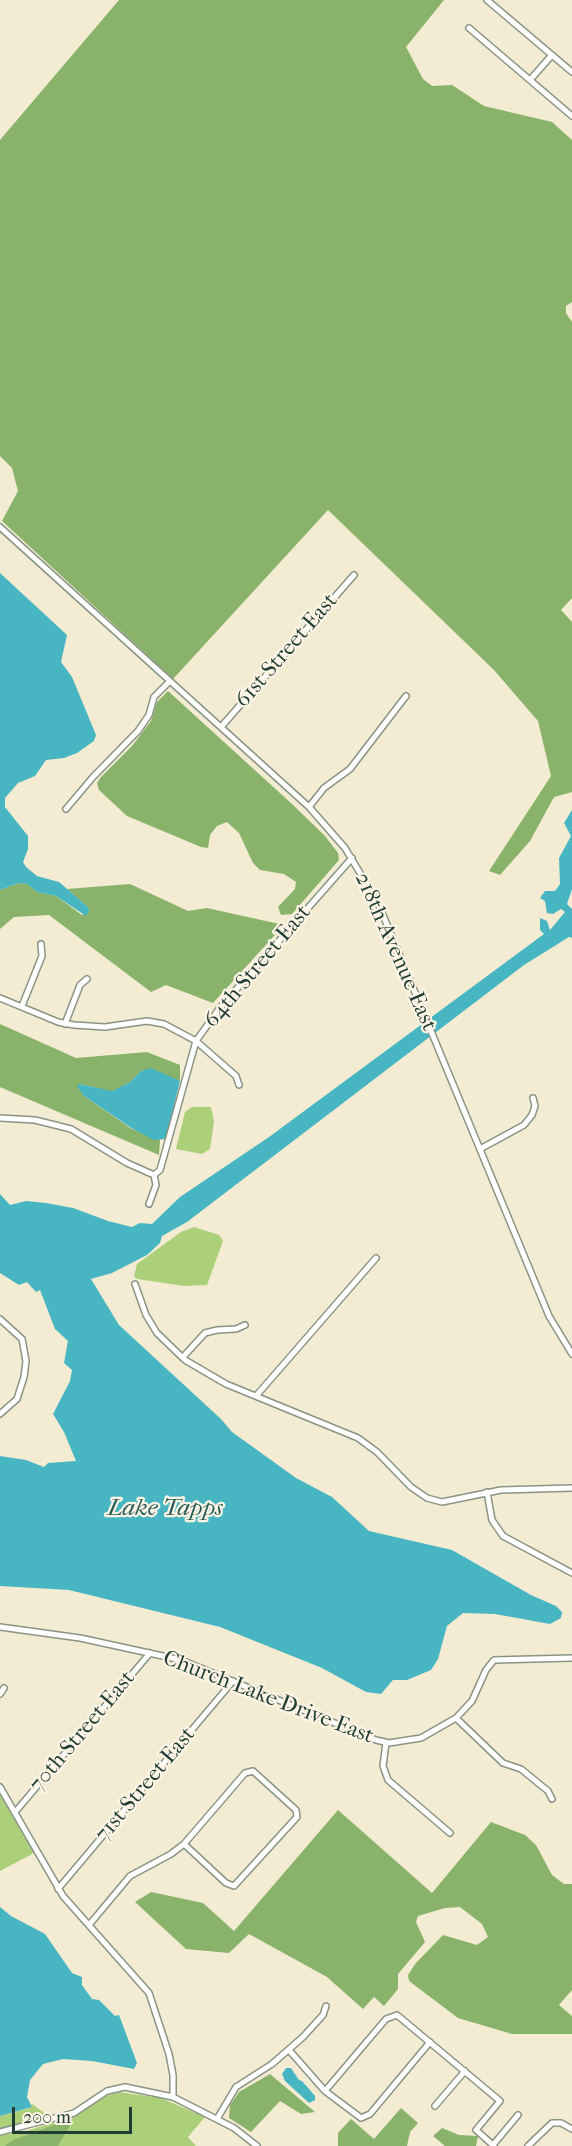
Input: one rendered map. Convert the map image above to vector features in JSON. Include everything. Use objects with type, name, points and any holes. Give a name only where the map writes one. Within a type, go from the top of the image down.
[{"type":"street","points":[[487,0],[572,72]]},
{"type":"street","points":[[469,28],[572,116]]},
{"type":"street","points":[[530,80],[552,55]]},
{"type":"street","name":"218th Avenue East","points":[[0,527],[309,807],[352,858],[378,903],[554,1326],[572,1354]]},
{"type":"street","name":"61st Street East","points":[[220,727],[354,575]]},
{"type":"street","points":[[66,808],[133,737],[146,720],[153,697],[170,681]]},
{"type":"street","points":[[309,807],[324,788],[350,769],[406,696]]},
{"type":"street","name":"64th Street East","points":[[149,1204],[156,1185],[154,1175],[160,1170],[196,1041],[219,1009],[352,858]]},
{"type":"street","points":[[339,872],[350,868],[360,871]]},
{"type":"street","points":[[22,1006],[42,956],[41,944]]},
{"type":"street","points":[[65,1024],[80,985],[87,979]]},
{"type":"street","points":[[0,998],[65,1024],[94,1028],[155,1022],[196,1041],[236,1076],[239,1085]]},
{"type":"street","points":[[480,1149],[524,1125],[532,1115],[535,1106],[533,1098]]},
{"type":"street","points":[[0,1118],[35,1120],[71,1129],[127,1163],[154,1175]]},
{"type":"street","points":[[256,1396],[376,1258]]},
{"type":"street","points":[[135,1284],[146,1315],[157,1333],[183,1358],[216,1379],[358,1438],[377,1452],[411,1487],[427,1498],[448,1501],[487,1492],[572,1488]]},
{"type":"street","points":[[0,1319],[22,1339],[26,1366],[17,1399],[0,1414]]},
{"type":"street","points":[[183,1358],[206,1333],[238,1329],[245,1324]]},
{"type":"street","points":[[487,1492],[492,1520],[503,1536],[572,1573]]},
{"type":"street","name":"Church Lake Drive East","points":[[0,1627],[80,1638],[188,1663],[386,1743],[421,1738],[456,1718],[472,1701],[488,1666],[494,1660],[572,1658]]},
{"type":"street","name":"70th Street East","points":[[16,1811],[150,1653]]},
{"type":"street","name":"71st Street East","points":[[58,1889],[234,1681]]},
{"type":"street","points":[[0,1694],[4,1688]]},
{"type":"street","points":[[456,1718],[503,1763],[521,1769],[548,1791],[552,1799]]},
{"type":"street","points":[[386,1743],[383,1766],[388,1780],[450,1833]]},
{"type":"street","points":[[89,1925],[130,1876],[171,1854],[184,1844],[248,1771],[253,1771],[297,1812],[297,1817],[234,1886],[226,1883],[184,1844]]},
{"type":"street","points":[[0,1787],[16,1811],[58,1889],[144,1986],[152,1999],[171,2066],[173,2097]]},
{"type":"street","points":[[218,2119],[236,2087],[288,2050],[323,2015],[326,2006]]},
{"type":"street","points":[[325,2091],[392,2015],[399,2016],[500,2101],[476,2130],[494,2145],[518,2115]]},
{"type":"street","points":[[288,2050],[325,2091],[356,2116],[364,2117],[430,2042]]},
{"type":"street","points":[[435,2106],[465,2071]]},
{"type":"street","points":[[0,2132],[72,2114],[102,2094],[117,2088],[143,2089],[173,2097],[218,2119],[257,2146]]},
{"type":"street","points":[[528,2146],[552,2123],[561,2123],[572,2129]]},
{"type":"green space","points":[[119,0],[444,0],[406,47],[423,79],[432,86],[452,85],[484,106],[552,122],[572,140],[572,302],[566,306],[566,313],[572,322],[572,598],[561,610],[572,622],[572,792],[554,797],[530,841],[500,875],[489,871],[551,776],[538,721],[494,670],[328,510],[173,679],[2,521],[18,491],[12,468],[0,456],[0,140]]},
{"type":"green space","points":[[168,691],[292,804],[325,836],[338,853],[339,860],[292,914],[281,915],[278,907],[295,889],[296,882],[284,874],[260,870],[253,863],[239,833],[227,822],[217,826],[210,835],[208,848],[201,847],[127,816],[99,790],[97,783],[101,777],[132,746],[151,721],[157,702]]},
{"type":"green space","points":[[19,883],[28,884],[37,892],[56,896],[82,915],[88,907],[67,889],[130,884],[188,911],[207,908],[284,925],[213,1003],[166,985],[151,992],[49,915],[14,917],[0,929],[0,890]]},
{"type":"green space","points":[[0,1024],[76,1058],[147,1052],[180,1065],[180,1081],[141,1071],[130,1082],[112,1092],[81,1084],[84,1096],[132,1129],[160,1140],[159,1155],[0,1087]]},
{"type":"green space","points":[[192,1107],[211,1107],[214,1122],[210,1149],[202,1154],[176,1149],[185,1112]]},
{"type":"green space","points":[[194,1227],[219,1235],[223,1241],[207,1285],[184,1286],[137,1279],[134,1276],[137,1264],[181,1232]]},
{"type":"green space","points":[[0,1795],[34,1853],[0,1871]]},
{"type":"green space","points":[[338,1810],[432,1893],[491,1822],[525,1835],[536,1845],[552,1875],[564,1884],[572,1884],[572,1990],[559,2005],[572,2016],[572,2034],[512,2034],[458,2018],[409,1981],[408,1975],[416,1963],[443,1935],[477,1945],[488,1937],[482,1924],[460,1907],[445,1908],[418,1916],[416,1922],[425,1942],[398,1974],[398,1989],[384,2006],[374,1997],[363,2009],[327,1977],[249,1934],[229,1953],[186,1949],[135,1902],[151,1892],[203,1903],[234,1931]]},
{"type":"green space","points":[[270,2074],[315,2112],[301,2114],[280,2101],[251,2132],[229,2118],[230,2105],[239,2092]]},
{"type":"green space","points":[[119,2092],[161,2098],[205,2117],[188,2137],[196,2146],[0,2146],[0,2135],[23,2132],[77,2115],[106,2096]]},
{"type":"green space","points":[[32,2104],[50,2117],[0,2129],[0,2116],[30,2108]]},
{"type":"green space","points":[[401,2108],[418,2123],[410,2132],[407,2146],[338,2146],[338,2133],[351,2119],[374,2139]]},
{"type":"green space","points":[[60,2123],[70,2125],[58,2146],[5,2146],[13,2140]]},
{"type":"green space","points":[[442,2128],[459,2135],[478,2136],[476,2146],[445,2146],[433,2136]]},
{"type":"water","points":[[0,573],[67,635],[61,662],[72,677],[96,735],[94,741],[77,753],[64,758],[46,760],[35,776],[18,783],[5,798],[5,807],[28,836],[28,849],[23,862],[26,867],[37,876],[59,882],[88,907],[89,911],[86,916],[56,896],[37,892],[27,884],[19,883],[0,890]]},
{"type":"water","name":"Lake Tapps","points":[[572,810],[572,889],[567,904],[572,909],[572,938],[569,937],[524,965],[187,1222],[162,1236],[160,1243],[147,1255],[112,1273],[91,1279],[119,1325],[221,1419],[232,1432],[296,1478],[332,1497],[369,1531],[452,1550],[531,1595],[556,1606],[562,1612],[561,1618],[550,1624],[495,1614],[463,1613],[447,1626],[438,1659],[431,1670],[407,1680],[393,1680],[381,1694],[366,1692],[322,1668],[220,1627],[69,1590],[0,1586],[0,1456],[26,1460],[44,1467],[48,1463],[76,1461],[64,1432],[53,1414],[70,1381],[72,1370],[64,1363],[68,1341],[55,1329],[40,1290],[36,1292],[27,1282],[19,1285],[0,1273],[0,1194],[10,1205],[26,1201],[46,1203],[73,1208],[132,1227],[140,1223],[152,1224],[180,1197],[269,1137],[544,934],[540,930],[540,918],[547,921],[550,930],[565,912],[561,909],[553,914],[547,913],[545,901],[540,898],[545,891],[555,891],[560,884],[559,858],[571,836],[564,823]]},
{"type":"water","points":[[151,1068],[180,1081],[166,1139],[154,1140],[133,1129],[84,1096],[77,1086],[80,1084],[112,1091],[130,1082],[141,1071]]},
{"type":"water","points":[[0,1907],[11,1916],[45,1934],[72,1973],[82,1977],[82,1985],[92,1999],[99,2000],[115,2016],[119,2015],[137,2063],[134,2069],[92,2061],[63,2059],[43,2064],[30,2080],[27,2097],[32,2107],[0,2116]]},
{"type":"water","points":[[286,2068],[291,2068],[315,2096],[315,2100],[309,2103],[285,2081],[282,2074]]}]
